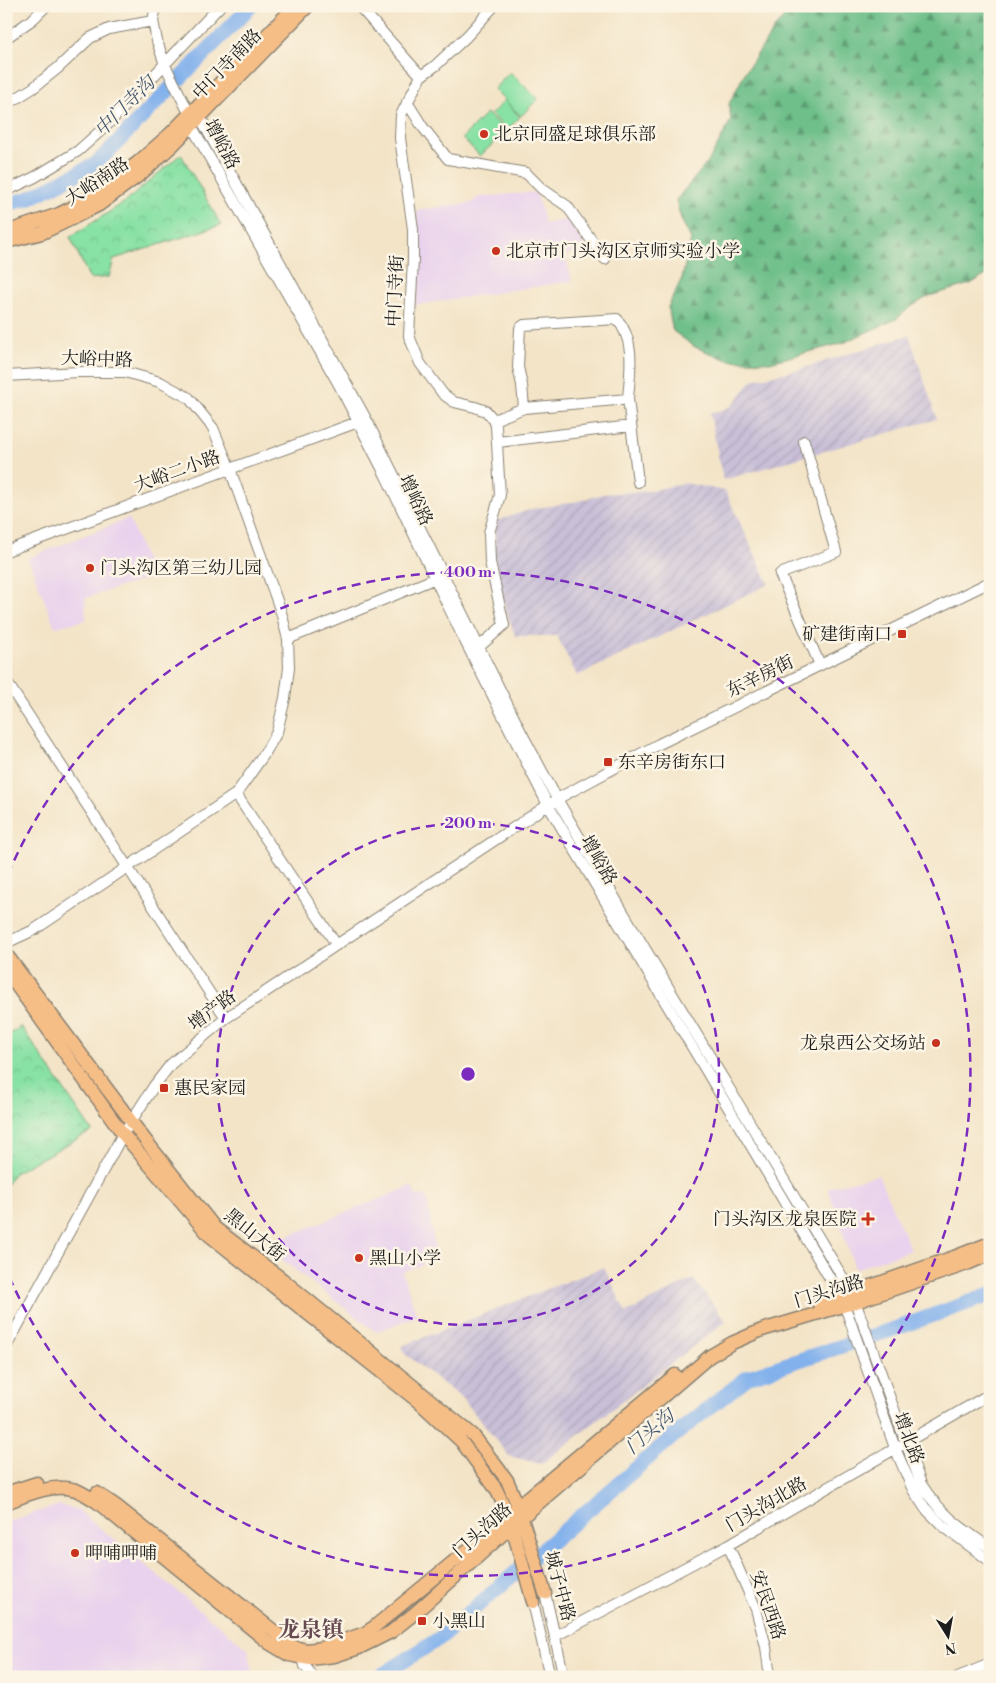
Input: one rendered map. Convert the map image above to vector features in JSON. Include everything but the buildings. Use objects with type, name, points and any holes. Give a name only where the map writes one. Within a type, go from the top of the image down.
[{"type":"main road","name":"中门寺南路","points":[[194,118],[295,6]]},
{"type":"main road","name":"中门寺南路","points":[[194,118],[308,6]]},
{"type":"main road","name":"大峪南路","points":[[6,232],[59,214],[103,189],[172,133],[194,118]]},
{"type":"main road","name":"大峪南路","points":[[6,242],[42,233],[99,204],[141,174],[172,146],[194,118]]},
{"type":"main road","name":"黑山大街","points":[[6,954],[146,1142],[215,1228],[297,1291],[473,1435],[507,1480],[515,1516]]},
{"type":"main road","name":"黑山大街","points":[[6,971],[123,1134],[209,1235],[420,1403],[461,1441],[515,1516]]},
{"type":"main road","name":"门头沟路","points":[[848,1299],[990,1242]]},
{"type":"main road","name":"门头沟路","points":[[6,1503],[42,1490],[58,1488],[76,1490],[97,1502],[269,1643],[289,1655],[322,1648],[348,1640],[374,1627],[515,1516],[655,1390],[707,1350],[731,1336],[768,1320],[967,1264],[990,1254]]},
{"type":"main road","points":[[6,1493],[47,1480],[71,1482],[92,1489],[123,1511],[302,1653]]},
{"type":"main road","name":"城子中路","points":[[515,1516],[528,1535],[545,1593]]},
{"type":"main road","points":[[515,1516],[516,1546],[533,1602]]},
{"type":"street","points":[[6,38],[33,19],[46,6]]},
{"type":"street","points":[[156,6],[153,21],[165,65],[181,98],[194,118]]},
{"type":"street","points":[[6,191],[35,177],[78,151],[106,126],[220,6]]},
{"type":"street","points":[[359,6],[421,76]]},
{"type":"street","name":"中门寺街","points":[[494,6],[467,36],[435,66],[421,76],[401,115],[400,138],[413,229],[408,336],[420,363],[443,394],[454,402],[475,406],[486,411],[494,420]]},
{"type":"street","points":[[6,105],[33,88],[90,38],[109,29],[153,21]]},
{"type":"street","points":[[406,102],[448,159],[526,173],[542,189],[568,206],[605,258]]},
{"type":"street","name":"增峪路","points":[[194,118],[338,383],[387,478],[512,734],[848,1299]]},
{"type":"street","name":"增峪路","points":[[194,118],[366,418],[520,730],[553,802]]},
{"type":"street","points":[[524,408],[518,367],[520,328],[524,325],[617,319],[622,325],[631,356],[628,399],[638,482]]},
{"type":"street","name":"大峪中路","points":[[6,376],[78,372],[125,372],[160,382],[189,398],[213,428],[230,469],[281,612],[288,639],[285,698],[277,732],[265,753],[236,794]]},
{"type":"street","points":[[479,647],[504,625],[490,562],[490,534],[500,495],[498,442],[494,420],[524,408],[628,399]]},
{"type":"street","name":"大峪二小路","points":[[6,551],[358,422]]},
{"type":"street","points":[[498,442],[631,426]]},
{"type":"street","points":[[804,441],[836,552],[780,574],[820,665]]},
{"type":"street","points":[[288,639],[436,578]]},
{"type":"street","name":"东辛房街","points":[[553,802],[659,744],[990,582]]},
{"type":"street","points":[[6,681],[226,1018]]},
{"type":"street","points":[[6,942],[34,930],[236,794],[336,944]]},
{"type":"street","name":"增产路","points":[[6,1347],[123,1134],[154,1086],[171,1064],[226,1018],[553,802]]},
{"type":"street","name":"增北路","points":[[848,1299],[861,1317],[921,1484],[933,1502],[949,1518],[990,1548]]},
{"type":"street","name":"增北路","points":[[848,1299],[850,1321],[867,1371],[894,1448],[913,1490],[925,1508],[943,1526],[990,1561]]},
{"type":"street","name":"门头沟北路","points":[[555,1636],[728,1545],[990,1394]]},
{"type":"street","name":"安民西路","points":[[728,1545],[756,1609],[766,1647],[770,1677]]},
{"type":"street","name":"城子中路","points":[[545,1593],[564,1677]]},
{"type":"street","name":"城子中路","points":[[533,1602],[550,1677]]},
{"type":"street","points":[[302,1653],[305,1666],[313,1677]]},
{"type":"street","points":[[958,1677],[990,1664]]},
{"type":"shaded area","name":"北京市门头沟区京师实验小学","points":[[536,192],[545,224],[569,219],[586,248],[565,255],[572,281],[416,305],[417,210],[471,203],[479,197]]},
{"type":"shaded area","points":[[909,335],[937,419],[723,480],[710,414],[732,406],[752,380],[797,370]]},
{"type":"shaded area","points":[[685,483],[725,491],[769,584],[577,676],[557,636],[515,636],[502,598],[494,556],[496,521],[532,509],[579,501],[603,494],[650,491]]},
{"type":"shaded area","name":"门头沟区第三幼儿园","points":[[129,518],[152,577],[85,598],[86,620],[55,627],[28,558]]},
{"type":"shaded area","name":"门头沟区龙泉医院","points":[[878,1175],[911,1250],[855,1269],[828,1188]]},
{"type":"shaded area","name":"黑山小学","points":[[411,1186],[416,1196],[426,1195],[437,1259],[402,1272],[417,1316],[376,1332],[280,1258],[273,1242]]},
{"type":"shaded area","points":[[604,1267],[626,1313],[693,1279],[726,1321],[541,1464],[509,1456],[463,1399],[405,1354],[402,1346]]},
{"type":"shaded area","points":[[59,1505],[78,1510],[248,1649],[253,1671],[252,1677],[6,1677],[6,1522]]},
{"type":"green space","points":[[793,6],[990,6],[990,273],[970,284],[929,296],[912,306],[896,319],[843,343],[770,362],[728,360],[695,347],[673,331],[668,307],[682,278],[691,239],[681,219],[676,200],[708,162],[731,120],[729,104],[746,71],[775,28]]},
{"type":"green space","points":[[510,72],[538,99],[521,116],[505,101],[520,117],[507,130],[491,114],[505,100],[494,89]]},
{"type":"green space","name":"北京同盛足球俱乐部","points":[[487,113],[506,131],[480,156],[462,138]]},
{"type":"green space","points":[[181,154],[221,225],[114,259],[109,277],[90,279],[70,237],[125,202]]},
{"type":"green space","points":[[21,1026],[92,1131],[14,1173],[6,1185],[6,1037]]},
{"type":"waterway","name":"中门寺沟","points":[[6,204],[28,199],[96,164],[251,6]]},
{"type":"waterway","name":"门头沟","points":[[379,1677],[440,1638],[676,1434],[748,1377],[990,1295]]},
{"type":"place","name":"北京同盛足球俱乐部","points":[[484,134]]},
{"type":"place","name":"北京市门头沟区京师实验小学","points":[[496,251]]},
{"type":"place","name":"门头沟区第三幼儿园","points":[[90,568]]},
{"type":"place","name":"矿建街南口","points":[[902,634]]},
{"type":"place","name":"东辛房街东口","points":[[608,762]]},
{"type":"place","name":"龙泉西公交场站","points":[[936,1043]]},
{"type":"place","name":"惠民家园","points":[[164,1088]]},
{"type":"place","name":"门头沟区龙泉医院","points":[[868,1219]]},
{"type":"place","name":"黑山小学","points":[[359,1258]]},
{"type":"place","name":"呷哺呷哺","points":[[75,1553]]},
{"type":"place","name":"小黑山","points":[[422,1621]]},
{"type":"district","name":"龙泉镇","points":[[311,1629]]}]
